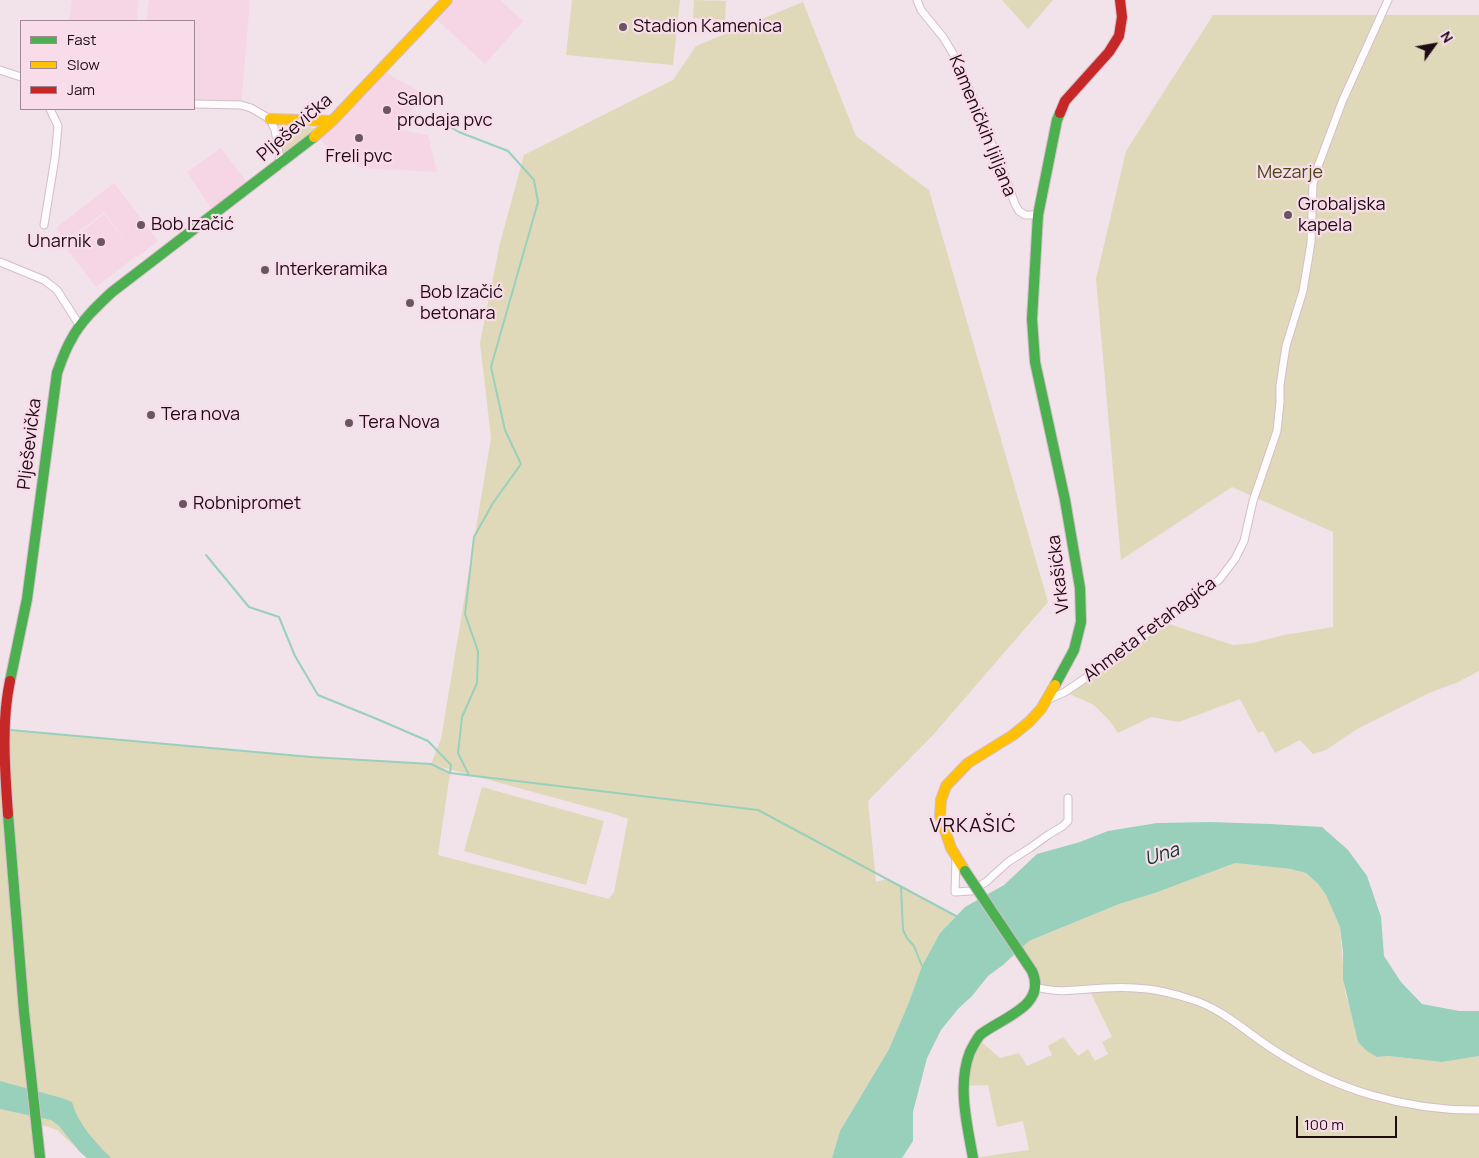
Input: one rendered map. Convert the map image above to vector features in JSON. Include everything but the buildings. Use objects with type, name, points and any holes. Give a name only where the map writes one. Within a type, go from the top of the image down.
[{"type":"main road","name":"Plješevička","points":[[40,1158],[10,850],[4,756],[7,693],[26,599],[57,373],[67,347],[80,326],[98,305],[181,238],[281,165],[332,121],[447,0]]},
{"type":"main road","name":"Vrkašićka","points":[[1036,988],[1032,971],[956,857],[945,833],[940,816],[941,800],[946,786],[968,763],[1013,735],[1041,709],[1074,650],[1081,622],[1080,588],[1065,500],[1035,362],[1032,319],[1034,268],[1038,216],[1056,120],[1065,100],[1109,52],[1119,36],[1122,17],[1120,0]]},
{"type":"main road","points":[[270,120],[332,121]]},
{"type":"main road","points":[[973,1158],[968,1134],[964,1093],[965,1072],[969,1055],[977,1038],[1024,1006],[1034,995],[1036,988]]},
{"type":"street","name":"Kameničkih ljiljana","points":[[917,0],[921,10],[943,37],[957,60],[1003,171],[1014,204],[1025,215],[1038,216]]},
{"type":"street","name":"Ahmeta Fetahagića","points":[[1046,700],[1065,692],[1109,662],[1219,580],[1235,559],[1244,541],[1256,493],[1277,431],[1280,385],[1286,346],[1303,291],[1311,242],[1313,184],[1317,168],[1342,102],[1388,0]]},
{"type":"street","points":[[0,70],[20,77]]},
{"type":"street","points":[[195,104],[241,105],[251,108],[270,120],[275,130],[281,165]]},
{"type":"street","points":[[44,225],[55,158],[58,126],[50,110]]},
{"type":"street","points":[[0,262],[44,280],[57,290],[80,326]]},
{"type":"street","points":[[956,857],[955,892],[971,891],[986,882],[1008,862],[1064,826],[1068,821],[1068,798]]},
{"type":"street","points":[[1036,988],[1049,991],[1144,988],[1193,999],[1227,1017],[1288,1060],[1317,1075],[1366,1094],[1390,1100],[1431,1108],[1479,1110]]},
{"type":"shaded area","points":[[72,0],[139,0],[137,20],[69,20]]},
{"type":"shaded area","points":[[149,0],[250,0],[241,105],[195,104],[195,20],[146,20]]},
{"type":"shaded area","points":[[444,0],[500,0],[523,21],[485,64],[431,14]]},
{"type":"shaded area","points":[[386,73],[424,94],[397,129],[428,135],[437,172],[362,168],[341,157],[320,140]]},
{"type":"shaded area","points":[[221,148],[248,184],[214,212],[187,172]]},
{"type":"shaded area","name":"Bob Izačić","points":[[114,183],[158,241],[137,257],[104,212],[66,241],[56,228]]},
{"type":"shaded area","points":[[104,214],[136,256],[96,287],[64,245]]},
{"type":"green space","name":"Stadion Kamenica","points":[[572,0],[680,0],[673,65],[566,55]]},
{"type":"green space","points":[[694,0],[726,1],[725,20],[693,18]]},
{"type":"green space","points":[[1002,0],[1053,0],[1028,29]]},
{"type":"green space","points":[[803,2],[856,136],[929,190],[1048,602],[933,735],[868,801],[876,882],[887,879],[956,916],[940,933],[922,966],[889,1049],[840,1131],[832,1158],[87,1158],[57,1130],[37,1123],[40,1158],[0,1158],[0,729],[311,757],[431,764],[441,739],[491,438],[480,343],[500,243],[524,155],[673,80],[696,46]],"holes":[[[434,765],[628,819],[614,892],[609,899],[438,855],[450,773]]]},
{"type":"green space","name":"Mezarje","points":[[1213,15],[1479,15],[1479,671],[1458,682],[1429,693],[1357,729],[1326,750],[1313,754],[1300,740],[1275,753],[1263,731],[1258,733],[1240,699],[1179,722],[1151,717],[1118,733],[1109,720],[1094,705],[1065,692],[1163,622],[1233,645],[1253,643],[1284,635],[1333,627],[1333,532],[1232,487],[1121,560],[1096,279],[1126,151]]},
{"type":"green space","points":[[296,126],[315,129],[282,157],[281,139],[288,128]]},
{"type":"green space","points":[[482,787],[604,821],[586,885],[464,851]]},
{"type":"green space","points":[[1235,863],[1291,869],[1306,873],[1326,895],[1340,927],[1345,992],[1356,1027],[1358,1042],[1377,1057],[1388,1056],[1442,1062],[1479,1056],[1479,1158],[973,1158],[1029,1150],[1023,1121],[997,1127],[988,1085],[965,1086],[977,1038],[1000,1058],[1019,1053],[1027,1066],[1052,1055],[1048,1046],[1063,1037],[1078,1056],[1088,1049],[1095,1061],[1108,1054],[1102,1042],[1112,1037],[1089,989],[1036,987],[1017,948],[1029,941],[1119,904],[1155,893]]},
{"type":"water","name":"Una","points":[[1210,822],[1322,827],[1348,850],[1367,876],[1381,917],[1384,956],[1401,982],[1422,1004],[1459,1011],[1479,1011],[1479,1056],[1442,1062],[1388,1056],[1377,1057],[1367,1051],[1358,1042],[1343,979],[1343,952],[1340,927],[1326,895],[1306,873],[1291,869],[1235,863],[1155,893],[1119,904],[1029,941],[988,976],[941,1030],[927,1058],[913,1112],[913,1141],[902,1158],[832,1158],[840,1131],[889,1049],[922,966],[940,933],[965,907],[1004,885],[1037,854],[1080,842],[1108,831],[1157,823]]},
{"type":"water","points":[[0,1081],[72,1102],[78,1118],[93,1139],[111,1158],[87,1158],[59,1126],[51,1120],[0,1109]]},
{"type":"waterway","points":[[429,115],[459,132],[508,151],[534,180],[538,202],[491,367],[505,430],[521,464],[493,503],[474,537],[465,614],[478,651],[477,683],[462,717],[458,753],[469,775]]},
{"type":"waterway","points":[[206,555],[249,607],[279,617],[295,656],[318,695],[428,741],[451,765],[450,773]]},
{"type":"waterway","points":[[10,730],[311,757],[431,764],[450,773],[758,810],[956,916]]},
{"type":"waterway","points":[[901,887],[903,930],[914,946],[922,966]]},
{"type":"traffic: fast","points":[[1055,685],[1074,650],[1081,622],[1080,588],[1065,500],[1035,362],[1032,319],[1038,215],[1060,113]]},
{"type":"traffic: fast","points":[[10,681],[27,599],[57,373],[63,356],[75,333],[112,292],[314,137]]},
{"type":"traffic: fast","points":[[8,814],[24,1012],[40,1158]]},
{"type":"traffic: fast","points":[[965,871],[1032,971]]},
{"type":"traffic: fast","points":[[973,1158],[964,1105],[964,1078],[970,1052],[980,1035],[1010,1017],[1028,1002],[1034,993],[1035,983],[1032,971]]},
{"type":"traffic: slow","points":[[314,137],[332,121],[447,0]]},
{"type":"traffic: slow","points":[[270,119],[332,121]]},
{"type":"traffic: slow","points":[[965,871],[951,848],[940,816],[941,800],[946,786],[968,763],[1013,735],[1029,722],[1041,709],[1055,685]]},
{"type":"traffic: jam","points":[[1060,113],[1065,101],[1109,52],[1119,36],[1122,17],[1120,0]]},
{"type":"traffic: jam","points":[[8,814],[5,764],[5,713],[10,681]]},
{"type":"place","name":"Stadion Kamenica","points":[[623,27]]},
{"type":"place","name":"Salon prodaja pvc","points":[[387,110]]},
{"type":"place","name":"Freli pvc","points":[[359,138]]},
{"type":"place","name":"Grobaljska kapela","points":[[1288,215]]},
{"type":"place","name":"Bob Izačić","points":[[141,225]]},
{"type":"place","name":"Unarnik","points":[[101,242]]},
{"type":"place","name":"Interkeramika","points":[[265,270]]},
{"type":"place","name":"Bob Izačić betonara","points":[[410,303]]},
{"type":"place","name":"Tera nova","points":[[151,415]]},
{"type":"place","name":"Tera Nova","points":[[349,423]]},
{"type":"place","name":"Robnipromet","points":[[183,504]]},
{"type":"district","name":"VRKAŠIĆ","points":[[973,826]]}]
